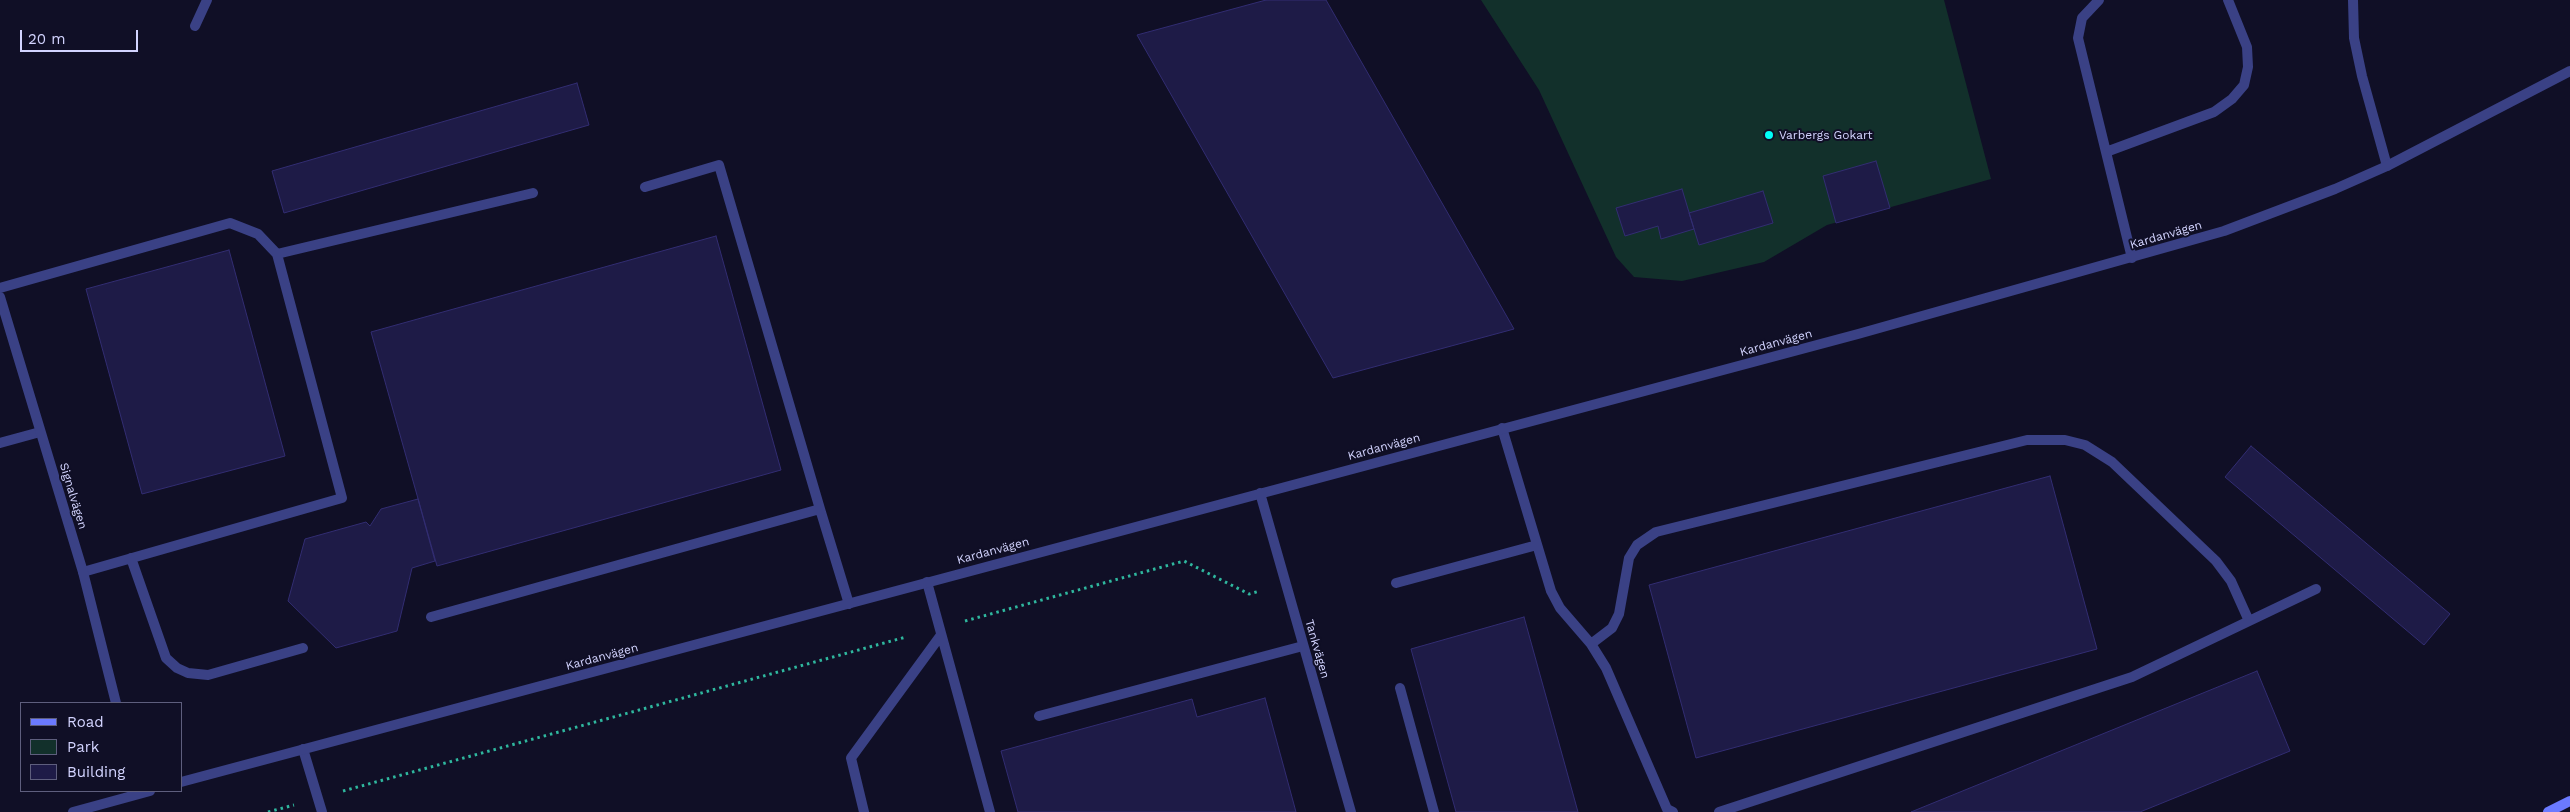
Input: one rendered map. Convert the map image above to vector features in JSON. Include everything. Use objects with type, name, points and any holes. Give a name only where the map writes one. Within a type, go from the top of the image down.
[{"type":"main road","points":[[2548,812],[2570,801]]},
{"type":"street","points":[[195,26],[207,0]]},
{"type":"street","points":[[2100,0],[2082,18],[2078,38],[2132,258]]},
{"type":"street","points":[[2106,152],[2214,112],[2232,98],[2244,85],[2248,67],[2247,47],[2228,0]]},
{"type":"street","points":[[2353,0],[2354,38],[2362,76],[2387,166]]},
{"type":"street","name":"Kardanvägen","points":[[182,782],[1858,334],[2224,231],[2335,189],[2387,166],[2570,71]]},
{"type":"street","points":[[645,187],[719,165],[849,604]]},
{"type":"street","points":[[277,254],[532,193]]},
{"type":"street","points":[[0,288],[230,223],[258,234],[277,254],[342,498],[83,572]]},
{"type":"street","name":"Signalvägen","points":[[0,297],[83,572],[116,702]]},
{"type":"street","points":[[1502,428],[1551,591],[1560,608],[1591,644],[1606,668],[1668,809],[1674,812]]},
{"type":"street","points":[[0,443],[40,432]]},
{"type":"street","points":[[1591,644],[1612,628],[1619,614],[1629,558],[1637,545],[1656,532],[2027,440],[2065,440],[2085,446],[2112,462],[2216,561],[2231,581],[2249,621]]},
{"type":"street","name":"Tankvägen","points":[[1260,493],[1351,812]]},
{"type":"street","points":[[431,617],[820,508]]},
{"type":"street","points":[[1396,583],[1537,545]]},
{"type":"street","points":[[130,558],[166,658],[188,674],[208,675],[303,648]]},
{"type":"street","points":[[927,582],[990,812]]},
{"type":"street","points":[[1719,812],[2132,677],[2316,589]]},
{"type":"street","points":[[864,812],[851,758],[941,632]]},
{"type":"street","points":[[1039,716],[1303,646]]},
{"type":"street","points":[[1400,688],[1434,812]]},
{"type":"street","points":[[303,749],[322,812]]},
{"type":"street","points":[[73,812],[139,792]]},
{"type":"path","points":[[268,812],[941,632],[1184,561],[1249,594],[1286,584]]},
{"type":"green space","name":"Varbergs Gokart","points":[[1481,0],[1944,0],[1991,179],[1827,225],[1764,262],[1682,281],[1634,277],[1616,257],[1539,90]]},
{"type":"building","points":[[1266,0],[1326,0],[1514,329],[1333,378],[1137,35]]},
{"type":"building","points":[[577,83],[589,125],[284,213],[272,171]]},
{"type":"building","points":[[1876,161],[1890,208],[1836,223],[1823,176]]},
{"type":"building","points":[[1682,189],[1694,229],[1661,239],[1658,226],[1625,236],[1616,208]]},
{"type":"building","points":[[1763,191],[1773,223],[1699,245],[1689,213]]},
{"type":"building","points":[[716,236],[781,470],[437,566],[371,332]]},
{"type":"building","points":[[229,250],[285,456],[142,494],[86,289]]},
{"type":"building","points":[[2251,446],[2450,614],[2424,645],[2225,477]]},
{"type":"building","points":[[2050,476],[2097,649],[1696,758],[1649,585]]},
{"type":"building","points":[[418,499],[435,561],[412,568],[397,631],[336,648],[288,601],[305,539],[366,522],[370,526],[381,509]]},
{"type":"building","points":[[1524,617],[1578,812],[1456,812],[1411,649]]},
{"type":"building","points":[[2257,671],[2290,751],[2140,812],[1911,812]]},
{"type":"building","points":[[1265,698],[1296,812],[1018,812],[1001,751],[1192,699],[1197,717]]},
{"type":"place","name":"Varbergs Gokart","points":[[1769,135]]}]
